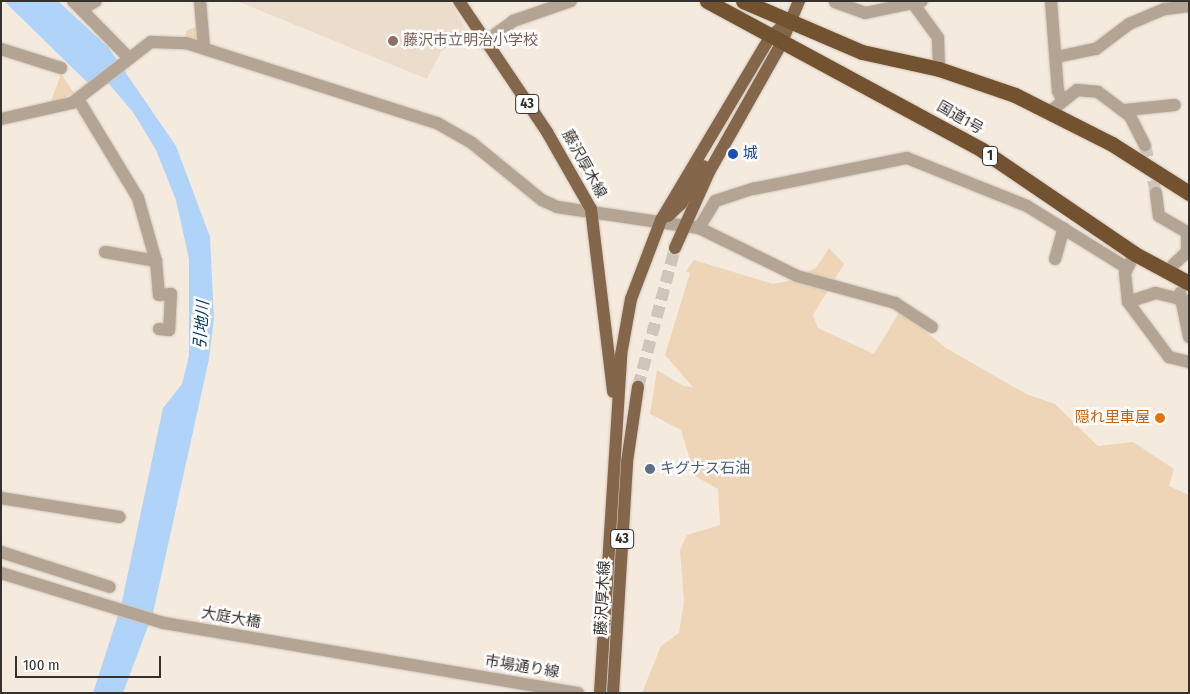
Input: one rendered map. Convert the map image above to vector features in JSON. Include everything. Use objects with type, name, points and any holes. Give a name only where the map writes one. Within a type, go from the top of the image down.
[{"type":"highway","name":"国道1号","points":[[707,1],[982,150],[1135,254],[1185,294]]},
{"type":"highway","points":[[743,1],[788,22],[862,52],[940,68],[1051,111],[1126,152],[1189,181]]},
{"type":"highway","points":[[1126,152],[1189,193]]},
{"type":"main road","name":"藤沢厚木線","points":[[459,1],[483,43],[547,132],[591,209],[618,429]]},
{"type":"main road","name":"藤沢厚木線","points":[[600,693],[626,317],[661,220],[788,22],[799,1]]},
{"type":"main road","name":"藤沢厚木線","points":[[675,248],[776,40]]},
{"type":"main road","points":[[661,220],[681,204],[736,120]]},
{"type":"main road","name":"藤沢厚木線","points":[[613,693],[627,462],[638,386]]},
{"type":"street","points":[[77,5],[96,1]]},
{"type":"street","points":[[200,1],[204,48]]},
{"type":"street","points":[[483,43],[513,22],[571,1]]},
{"type":"street","points":[[837,1],[865,13],[919,3],[938,38],[940,68]]},
{"type":"street","points":[[1051,1],[1063,101]]},
{"type":"street","points":[[77,5],[127,56]]},
{"type":"street","points":[[1057,57],[1096,48],[1138,20],[1189,6]]},
{"type":"street","points":[[1,119],[61,108],[83,95],[139,46],[165,40],[204,48],[437,123],[472,143],[542,200],[557,207],[591,209],[700,228],[797,276],[896,303],[932,327]]},
{"type":"street","points":[[1,49],[61,68]]},
{"type":"street","points":[[1051,111],[1063,101],[1087,89],[1125,110],[1145,145]]},
{"type":"street","points":[[83,95],[129,179],[156,261],[159,295],[171,294],[172,306],[169,330],[158,329]]},
{"type":"street","points":[[1125,110],[1175,105]]},
{"type":"street","points":[[700,228],[715,201],[753,189],[907,158],[1027,206],[1127,268]]},
{"type":"street","points":[[1156,193],[1159,216],[1187,232],[1187,252],[1173,265]]},
{"type":"street","points":[[1055,259],[1064,228]]},
{"type":"street","points":[[105,252],[156,261]]},
{"type":"street","points":[[1135,254],[1127,268],[1124,293],[1128,302],[1170,357],[1189,362]]},
{"type":"street","points":[[1128,302],[1156,293],[1185,294],[1189,338]]},
{"type":"street","points":[[1,498],[119,517]]},
{"type":"street","points":[[1,552],[110,587]]},
{"type":"street","name":"大庭大橋","points":[[1,572],[164,624],[461,674]]},
{"type":"street","name":"市場通り線","points":[[461,674],[578,693]]},
{"type":"shaded area","name":"藤沢市立明治小学校","points":[[237,1],[450,1],[467,31],[441,52],[427,79]]},
{"type":"shaded area","points":[[197,26],[200,44],[186,39],[186,31]]},
{"type":"shaded area","points":[[61,74],[74,93],[50,104]]},
{"type":"shaded area","points":[[829,248],[844,264],[813,315],[818,328],[874,354],[900,311],[946,348],[1026,394],[1055,404],[1098,446],[1133,442],[1174,469],[1169,486],[1189,495],[1189,693],[642,693],[661,646],[679,633],[684,601],[680,550],[687,535],[720,525],[718,489],[695,476],[681,430],[650,414],[657,370],[683,386],[693,387],[665,355],[690,273],[686,271],[694,260],[773,284],[793,280],[817,267]]},
{"type":"water","name":"引地川","points":[[4,1],[58,1],[108,47],[176,146],[210,237],[214,319],[209,359],[153,613],[123,693],[93,693],[121,606],[163,408],[182,384],[189,356],[189,259],[176,200],[156,150],[133,112],[109,84],[89,84]]},
{"type":"tunnel","points":[[1145,145],[1156,193]]},
{"type":"tunnel","points":[[638,387],[675,248]]},
{"type":"place","name":"藤沢市立明治小学校","points":[[393,41]]},
{"type":"place","name":"城","points":[[733,154]]},
{"type":"place","name":"隠れ里車屋","points":[[1160,418]]},
{"type":"place","name":"キグナス石油","points":[[650,469]]}]
